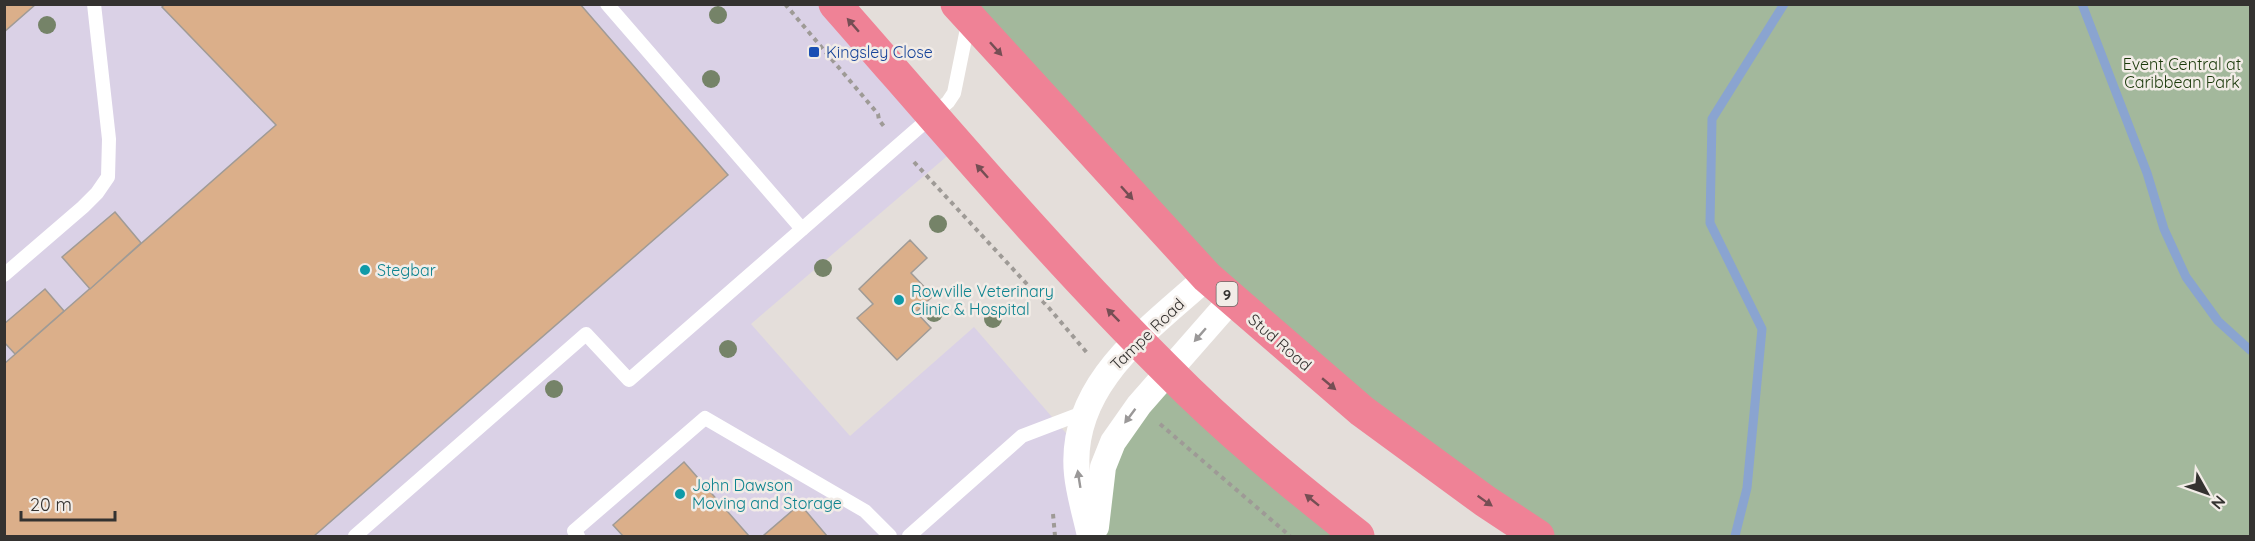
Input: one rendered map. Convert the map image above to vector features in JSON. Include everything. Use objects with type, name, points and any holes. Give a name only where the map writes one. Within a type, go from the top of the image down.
[{"type":"highway","points":[[835,4],[1090,292],[1168,372],[1286,479],[1358,537]]},
{"type":"highway","name":"Stud Road","points":[[963,11],[1208,277],[1232,299],[1362,411],[1538,537]]},
{"type":"street","name":"Tampe Road","points":[[1090,537],[1077,473],[1078,436],[1085,412],[1108,372],[1137,340],[1208,277]]},
{"type":"street","points":[[1095,537],[1102,467],[1113,442],[1139,405],[1232,299]]},
{"type":"lane","points":[[4,275],[83,207],[108,177],[110,139],[94,4]]},
{"type":"lane","points":[[607,4],[802,229]]},
{"type":"lane","points":[[355,537],[586,334],[628,380],[948,102],[954,93],[963,11]]},
{"type":"lane","points":[[909,537],[1022,436],[1085,412]]},
{"type":"lane","points":[[578,537],[574,531],[705,418],[866,511],[890,537]]},
{"type":"path","points":[[785,4],[878,114],[879,120],[899,145],[1049,308],[1089,355],[1108,372]]},
{"type":"path","points":[[1139,405],[1191,453],[1290,537]]},
{"type":"shaded area","points":[[4,5],[836,5],[960,145],[751,324],[850,436],[974,327],[1078,447],[1090,536],[5,536]]},
{"type":"green space","name":"Event Central at Caribbean Park","points":[[957,5],[2250,5],[2250,536],[1538,536],[1362,411]]},
{"type":"green space","points":[[1168,372],[1358,536],[1095,536],[1103,467]]},
{"type":"building","points":[[4,4],[36,4],[4,32]]},
{"type":"building","name":"Stegbar","points":[[165,4],[580,4],[728,175],[314,536],[4,536],[4,364],[276,125],[162,7]]},
{"type":"building","points":[[115,212],[141,243],[90,289],[62,257]]},
{"type":"building","name":"Rowville Veterinary Clinic & Hospital","points":[[910,240],[927,258],[911,273],[933,296],[916,312],[931,328],[897,360],[857,318],[873,304],[859,289]]},
{"type":"building","points":[[45,289],[64,311],[15,354],[4,342],[4,324]]},
{"type":"building","name":"John Dawson Moving and Storage","points":[[684,462],[749,536],[623,536],[613,525]]},
{"type":"building","name":"John Dawson Moving and Storage","points":[[800,504],[827,536],[763,536]]},
{"type":"waterway","points":[[1735,536],[1747,488],[1762,329],[1710,223],[1712,119],[1784,4]]},
{"type":"waterway","points":[[2082,4],[2147,173],[2164,229],[2186,277],[2218,321],[2250,350]]},
{"type":"place","name":"Kingsley Close","points":[[814,52]]},
{"type":"place","name":"Stegbar","points":[[365,270]]},
{"type":"place","name":"Rowville Veterinary Clinic & Hospital","points":[[899,300]]},
{"type":"place","name":"John Dawson Moving and Storage","points":[[680,494]]}]
